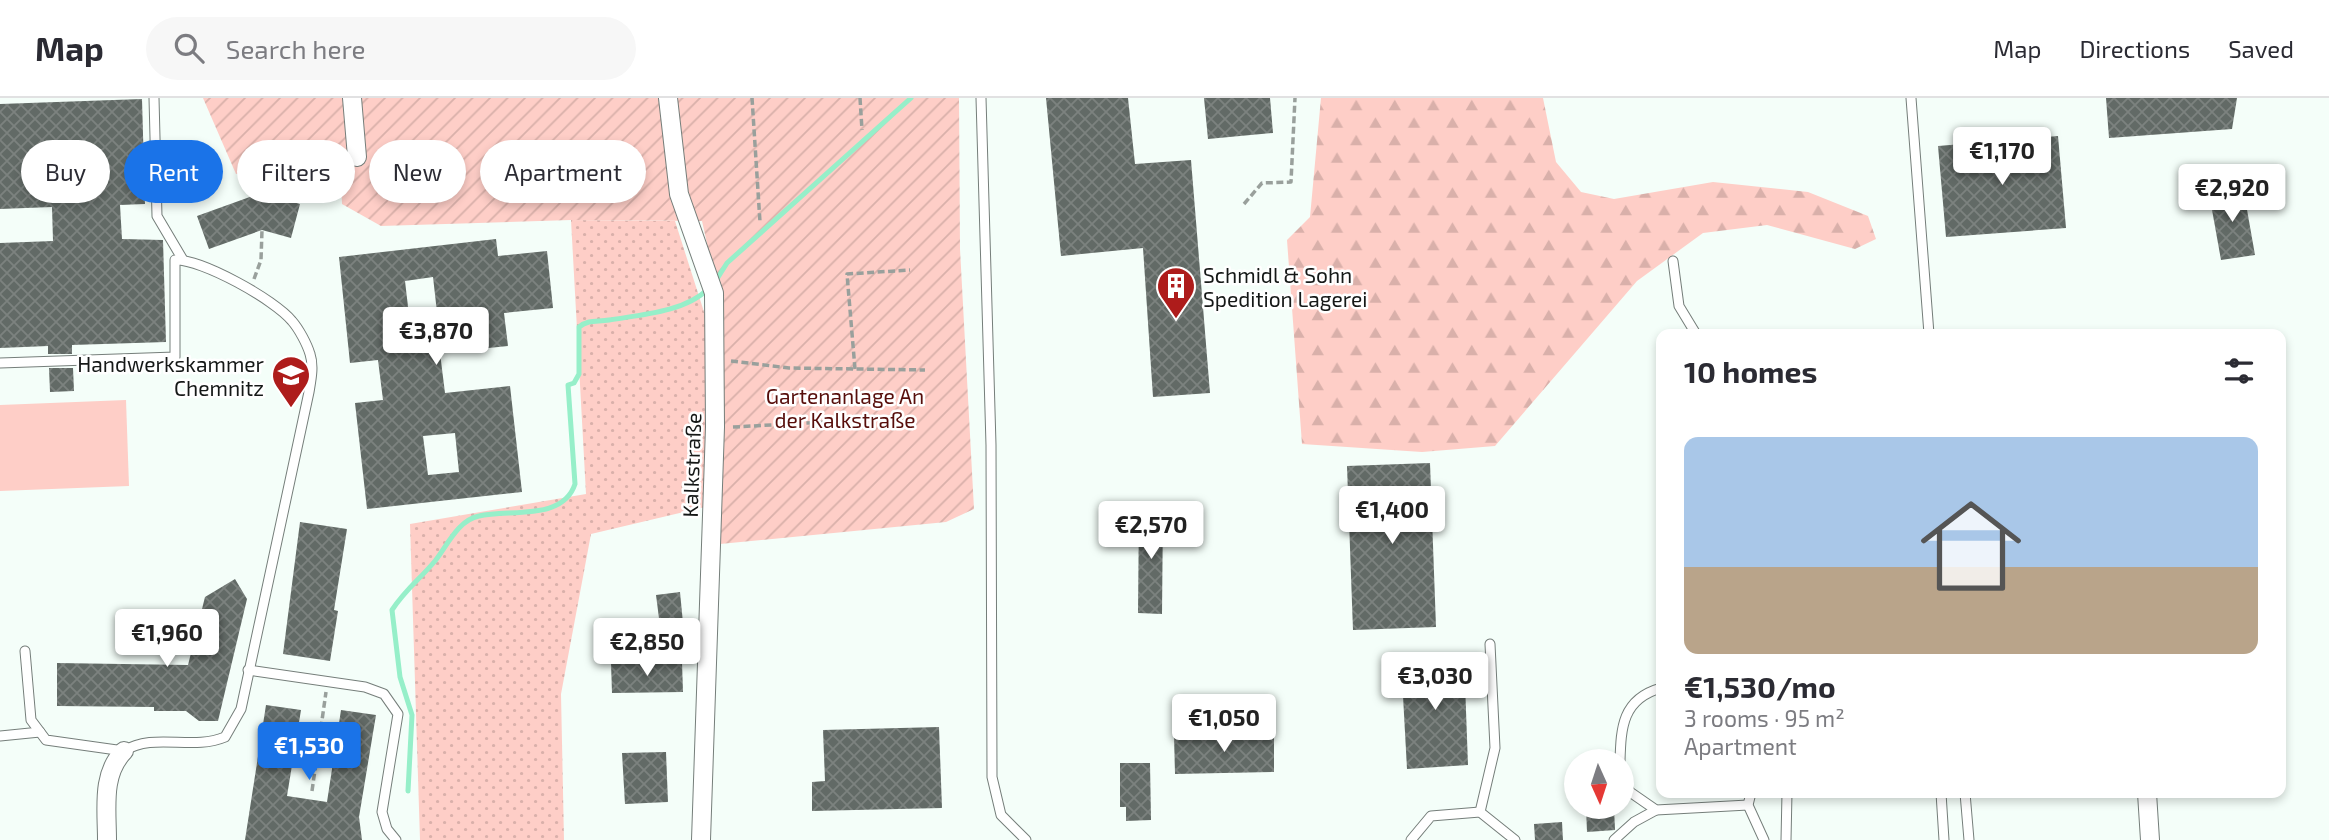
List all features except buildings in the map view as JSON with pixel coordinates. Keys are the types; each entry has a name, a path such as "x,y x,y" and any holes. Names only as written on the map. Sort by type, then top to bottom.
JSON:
{"street":[{"path":"352,98 356,157"},
{"name":"Kalkstraße","path":"667,98 679,194 705,274 714,293 715,428 701,840"},
{"path":"107,840 108,782 112,763 124,751"},
{"path":"2147,798 2150,840"}],"lane":[{"path":"154,98 157,216 183,260"},
{"path":"981,98 979,104 992,446 992,777 1001,815 1026,840"},
{"path":"1911,98 1929,329"},
{"path":"0,363 175,357 174,260 183,260 220,272 292,320 310,355 311,375 241,709 225,737 200,743 134,744 124,751 46,740 31,720 25,650"},
{"path":"1673,261 1679,306 1693,329"},
{"path":"1480,812 1495,748 1490,644"},
{"path":"248,670 365,687 384,694 398,714 382,813 387,829 396,840"},
{"path":"1620,749 1621,723 1636,703 1656,691"},
{"path":"0,736 40,732"},
{"path":"1634,795 1656,810"},
{"path":"1750,798 1748,805 1764,840"},
{"path":"1786,840 1787,798"},
{"path":"1941,798 1944,840"},
{"path":"1965,798 1969,840"},
{"path":"1614,840 1634,822 1656,810 1748,805"},
{"path":"1411,840 1431,816 1480,812 1514,840"}],"path":[{"path":"752,98 761,222"},
{"path":"860,98 862,130"},
{"path":"1244,204 1262,183 1290,182 1295,98"},
{"path":"248,290 261,260 262,230"},
{"path":"855,369 847,274 910,270"},
{"path":"715,359 789,368 925,370"},
{"path":"715,428 902,418"},
{"path":"312,791 328,681"}],"green space":[{"name":"Gartenanlage An der Kalkstraße","path":"203,98 959,98 960,249 974,509 946,522 720,544 719,341 716,300 702,221 571,220 381,226 342,204 355,203 355,140 237,140 236,174"},
{"path":"1321,98 1543,98 1556,162 1581,192 1614,199 1713,182 1808,192 1868,216 1876,239 1855,249 1767,225 1703,233 1637,281 1495,446 1422,452 1302,444 1287,240 1310,217"},
{"path":"571,220 675,221 705,315 705,507 591,534 561,694 564,840 420,840 410,524 586,494"},
{"path":"126,400 129,486 0,491 0,405"}],"waterway":[{"path":"715,282 727,263 911,98"},
{"path":"408,791 412,715 400,677 392,610 435,561 454,534 472,518 548,509 569,496 575,484 568,385 574,383 579,374 579,327 590,322 675,308 708,289"}],"place":[{"name":"Schmidl & Sohn Spedition Lagerei","path":"1176,320"},
{"name":"Handwerkskammer Chemnitz","path":"291,409"}]}
